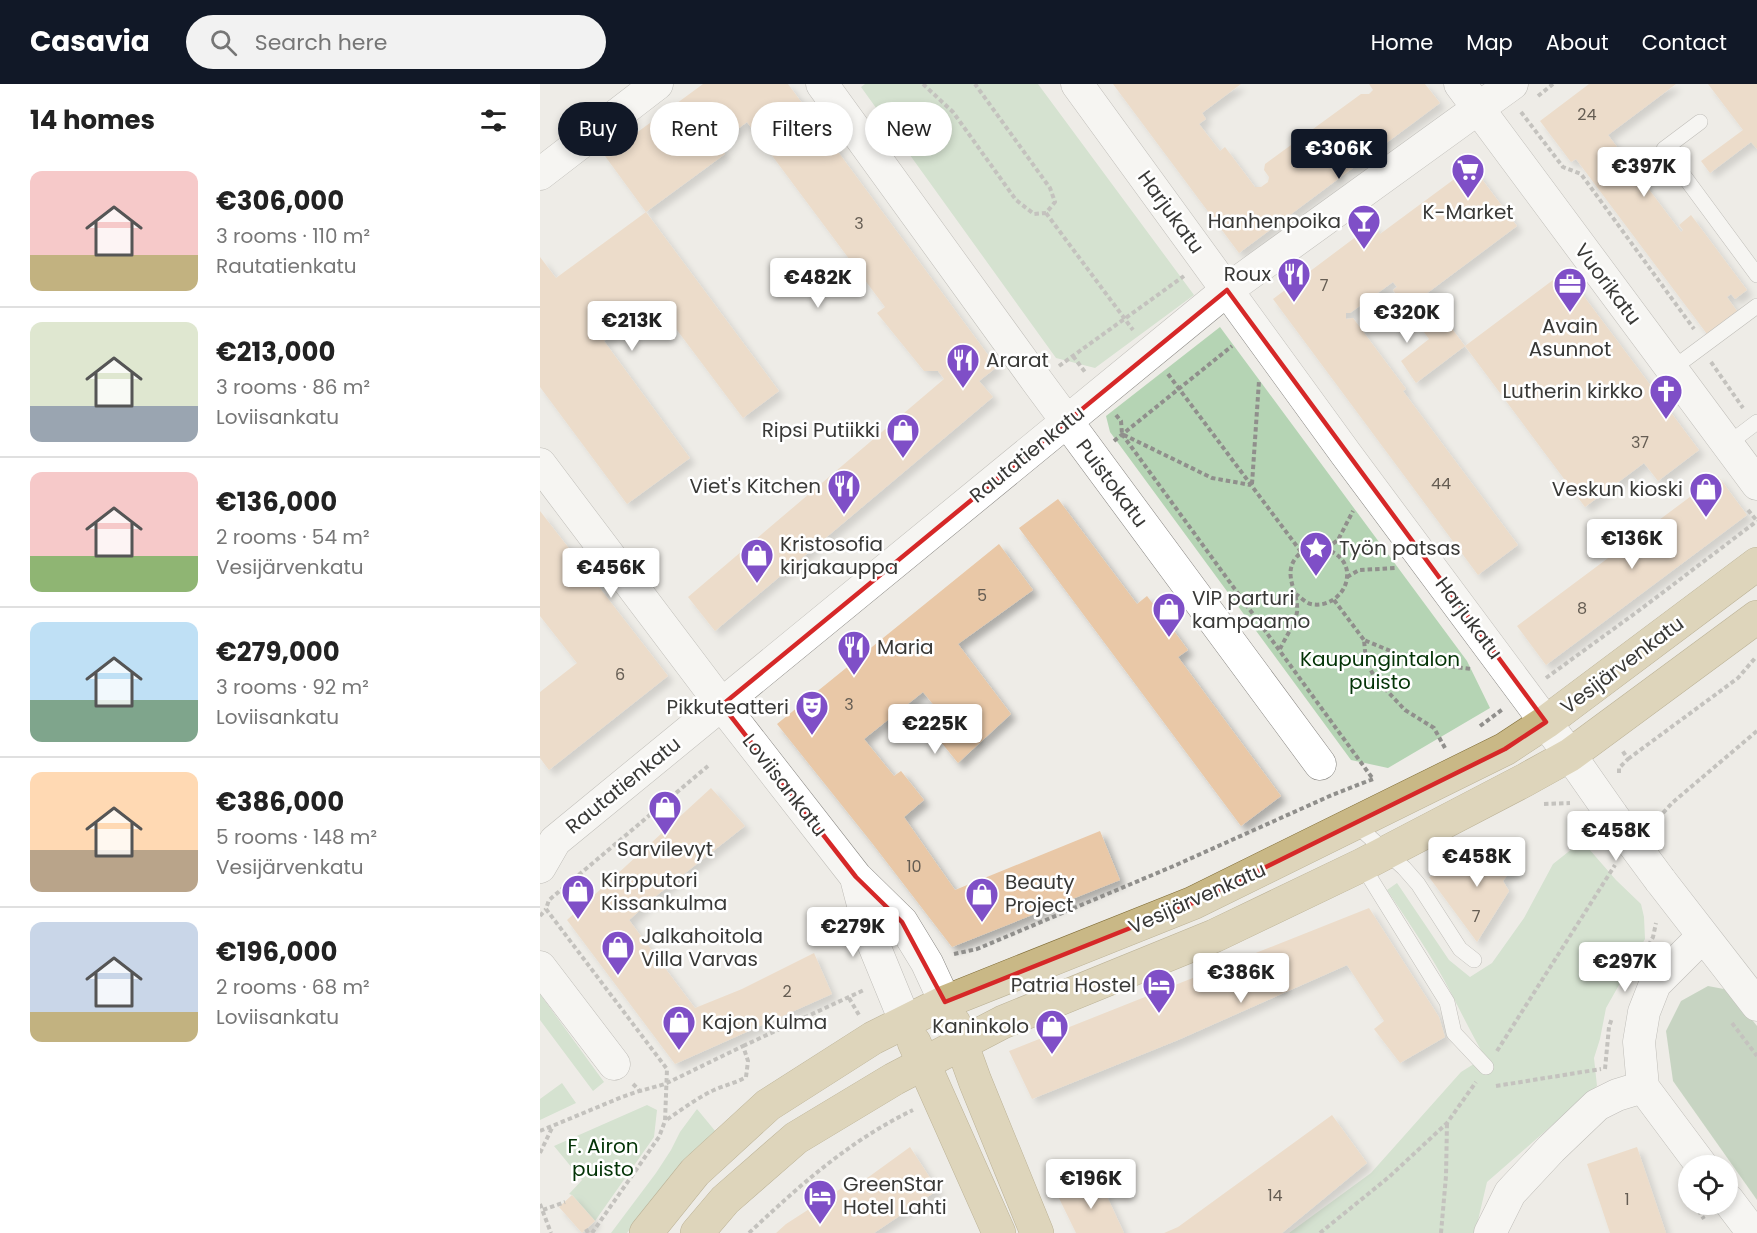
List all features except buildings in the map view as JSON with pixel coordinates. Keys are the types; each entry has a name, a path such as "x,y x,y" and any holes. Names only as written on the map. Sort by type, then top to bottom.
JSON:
{"main road":[{"name":"Vesijärvenkatu","path":"646,1233 694,1172 768,1105 873,1038 945,1002 1193,903 1505,749 1546,722 1757,564"},
{"name":"Vesijärvenkatu","path":"697,1233 725,1200 796,1138 923,1063 1003,1022 1214,936 1375,859 1570,755 1757,617"},
{"name":"Loviisankatu","path":"945,1002 1037,1233"},
{"name":"Loviisankatu","path":"905,1021 999,1233"}],"street":[{"path":"540,174 657,84"},
{"name":"Puistokatu","path":"822,84 1066,422 1320,764"},
{"name":"Harjukatu","path":"1077,84 1612,815 1757,1005"},
{"name":"Vuorikatu","path":"1460,84 1757,484"},
{"name":"Rautatienkatu","path":"545,851 1227,290 1479,109 1516,97"},
{"name":"Loviisankatu","path":"540,464 722,705 856,877 902,922 927,963 945,1002"},
{"name":"Loviisankatu","path":"856,877 873,943 905,1021"},
{"path":"1694,1155 1643,1087 1639,1042 1655,984 1703,936"},
{"path":"540,967 614,1064"},
{"path":"1490,1233 1510,1193 1597,1105 1617,1095 1643,1087"},
{"path":"1738,1213 1753,1233"}],"lane":[{"path":"1700,122 1664,149 1757,275"},
{"path":"1672,369 1757,306"},
{"path":"1728,444 1757,422"},
{"path":"1354,823 1375,859 1447,1002 1454,1033 1486,1067"},
{"path":"1375,859 1418,884 1460,949 1474,960"}],"path":[{"path":"923,84 953,112 1016,200 1034,214 1046,213 1055,202 1050,188 975,84"},
{"path":"1516,97 1563,167 1581,174 1693,326 1701,348 1744,410"},
{"path":"1092,457 1255,328"},
{"path":"1073,356 1121,421 1122,434 1374,779"},
{"path":"1259,380 1252,485 1302,553"},
{"path":"1122,434 1212,478 1252,485"},
{"path":"1279,650 1297,612 1296,594 1289,575 1295,558 1308,548 1328,548 1338,540 1358,502"},
{"path":"1479,727 1757,521"},
{"path":"1296,594 1311,604 1329,603 1341,595 1347,577 1342,560 1328,548"},
{"path":"1347,577 1359,570 1406,568"},
{"path":"1334,600 1364,640 1417,662 1478,670"},
{"path":"1364,640 1366,661 1375,678 1405,710 1434,728 1447,751"},
{"path":"1628,759 1738,678 1757,655"},
{"path":"1650,827 1672,803 1757,731"},
{"path":"1437,755 1455,745"},
{"path":"540,916 546,910 549,900 708,766"},
{"path":"949,956 977,949 1176,865 1332,795 1381,778"},
{"path":"1539,805 1557,802 1574,803 1576,807"},
{"path":"1320,1233 1389,1178 1447,1123 1486,1067 1613,867 1621,859"},
{"path":"546,910 667,1069 665,1121 659,1137 589,1232"},
{"path":"540,1131 640,1091 665,1084 867,988"},
{"path":"665,1121 705,1095 746,1077 748,1061 742,1046"},
{"path":"614,1064 640,1091"},
{"path":"1494,1086 1604,1069"},
{"path":"1471,1088 1483,1087"},
{"path":"749,1233 822,1167 873,1131 910,1111"},
{"path":"1441,1233 1446,1176 1447,1123"},
{"path":"540,1153 552,1126"},
{"path":"543,1210 565,1202"},
{"path":"540,1204 551,1233"}],"highlighted area":[{"path":"1227,290 1546,722 1505,749 1193,903 945,1002 902,922 856,877 722,705"}],"green space":[{"path":"865,84 1038,84 1194,295 1095,368 1056,358 911,156 952,156 952,102 872,102 861,87"},
{"name":"Kaupungintalon puisto","path":"1220,327 1467,661 1490,708 1388,768 1351,760 1110,432 1106,416"},
{"path":"1582,841 1616,880 1641,904 1644,917 1645,939 1606,1008 1594,1058 1597,1086 1487,1182 1475,1233 1289,1233 1371,1173 1461,1072 1485,1057 1436,965 1387,890 1397,883 1449,960 1470,977 1492,963 1524,918 1553,864"},
{"path":"1708,986 1729,990 1757,1026 1757,1200 1738,1173 1738,1155 1725,1155 1673,1081 1666,1031 1681,1001"},
{"path":"540,994 604,1082 593,1091 540,1020"},
{"path":"562,1083 576,1103 540,1120 540,1099"},
{"name":"F. Airon puisto","path":"647,1105 657,1110 654,1137 595,1221 569,1194 582,1180 554,1146"},
{"path":"697,1109 716,1132 661,1190 627,1233 611,1233 656,1173 680,1132"}],"place":[{"name":"K-Market","path":"1468,199"},
{"name":"Hanhenpoika","path":"1364,250"},
{"name":"Roux","path":"1294,303"},
{"name":"Avain Asunnot","path":"1570,313"},
{"name":"Ararat","path":"963,389"},
{"name":"Lutherin kirkko","path":"1666,420"},
{"name":"Ripsi Putiikki","path":"903,459"},
{"name":"Viet's Kitchen","path":"844,515"},
{"name":"Veskun kioski","path":"1706,518"},
{"name":"Työn patsas","path":"1316,577"},
{"name":"Kristosofia kirjakauppa","path":"757,584"},
{"name":"VIP parturi kampaamo","path":"1169,638"},
{"name":"Maria","path":"854,676"},
{"name":"Pikkuteatteri","path":"812,736"},
{"name":"Sarvilevyt","path":"665,836"},
{"name":"Kirpputori Kissankulma","path":"578,920"},
{"name":"Beauty Project","path":"982,923"},
{"name":"Jalkahoitola Villa Varvas","path":"618,976"},
{"name":"Patria Hostel","path":"1159,1014"},
{"name":"Kajon Kulma","path":"679,1051"},
{"name":"Kaninkolo","path":"1052,1055"},
{"name":"GreenStar Hotel Lahti","path":"820,1225"}]}
